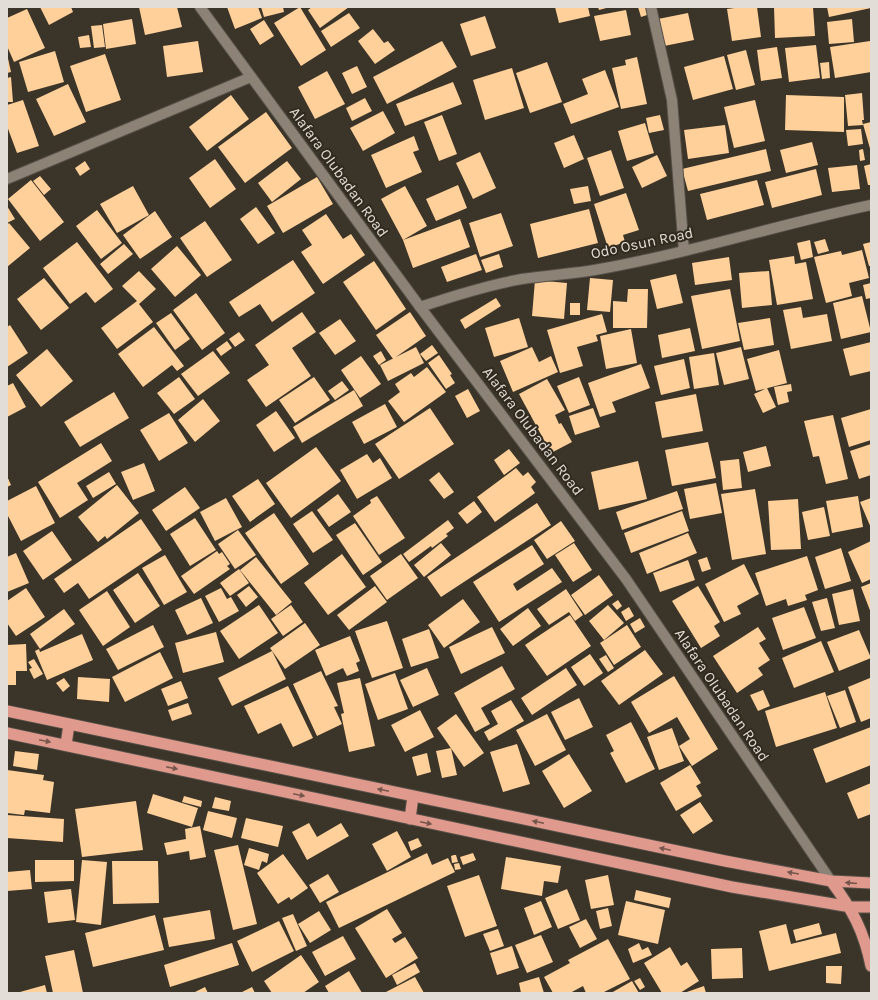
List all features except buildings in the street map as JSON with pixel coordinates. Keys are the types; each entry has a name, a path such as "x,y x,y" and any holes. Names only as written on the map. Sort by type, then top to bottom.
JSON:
{"highway":[{"path":"7,711 725,861 831,881 871,883"},
{"path":"66,745 69,724"},
{"path":"7,733 732,887 851,908 871,907"},
{"path":"410,819 413,796"},
{"path":"831,881 851,908 863,936 871,966"}],"street":[{"name":"Alafara Olubadan Road","path":"200,7 420,307 626,579 831,881"},
{"path":"651,7 672,100 684,251"},
{"path":"7,179 251,77"},
{"name":"Odo Osun Road","path":"420,307 475,289 521,279 599,269 684,251 871,205"}]}
